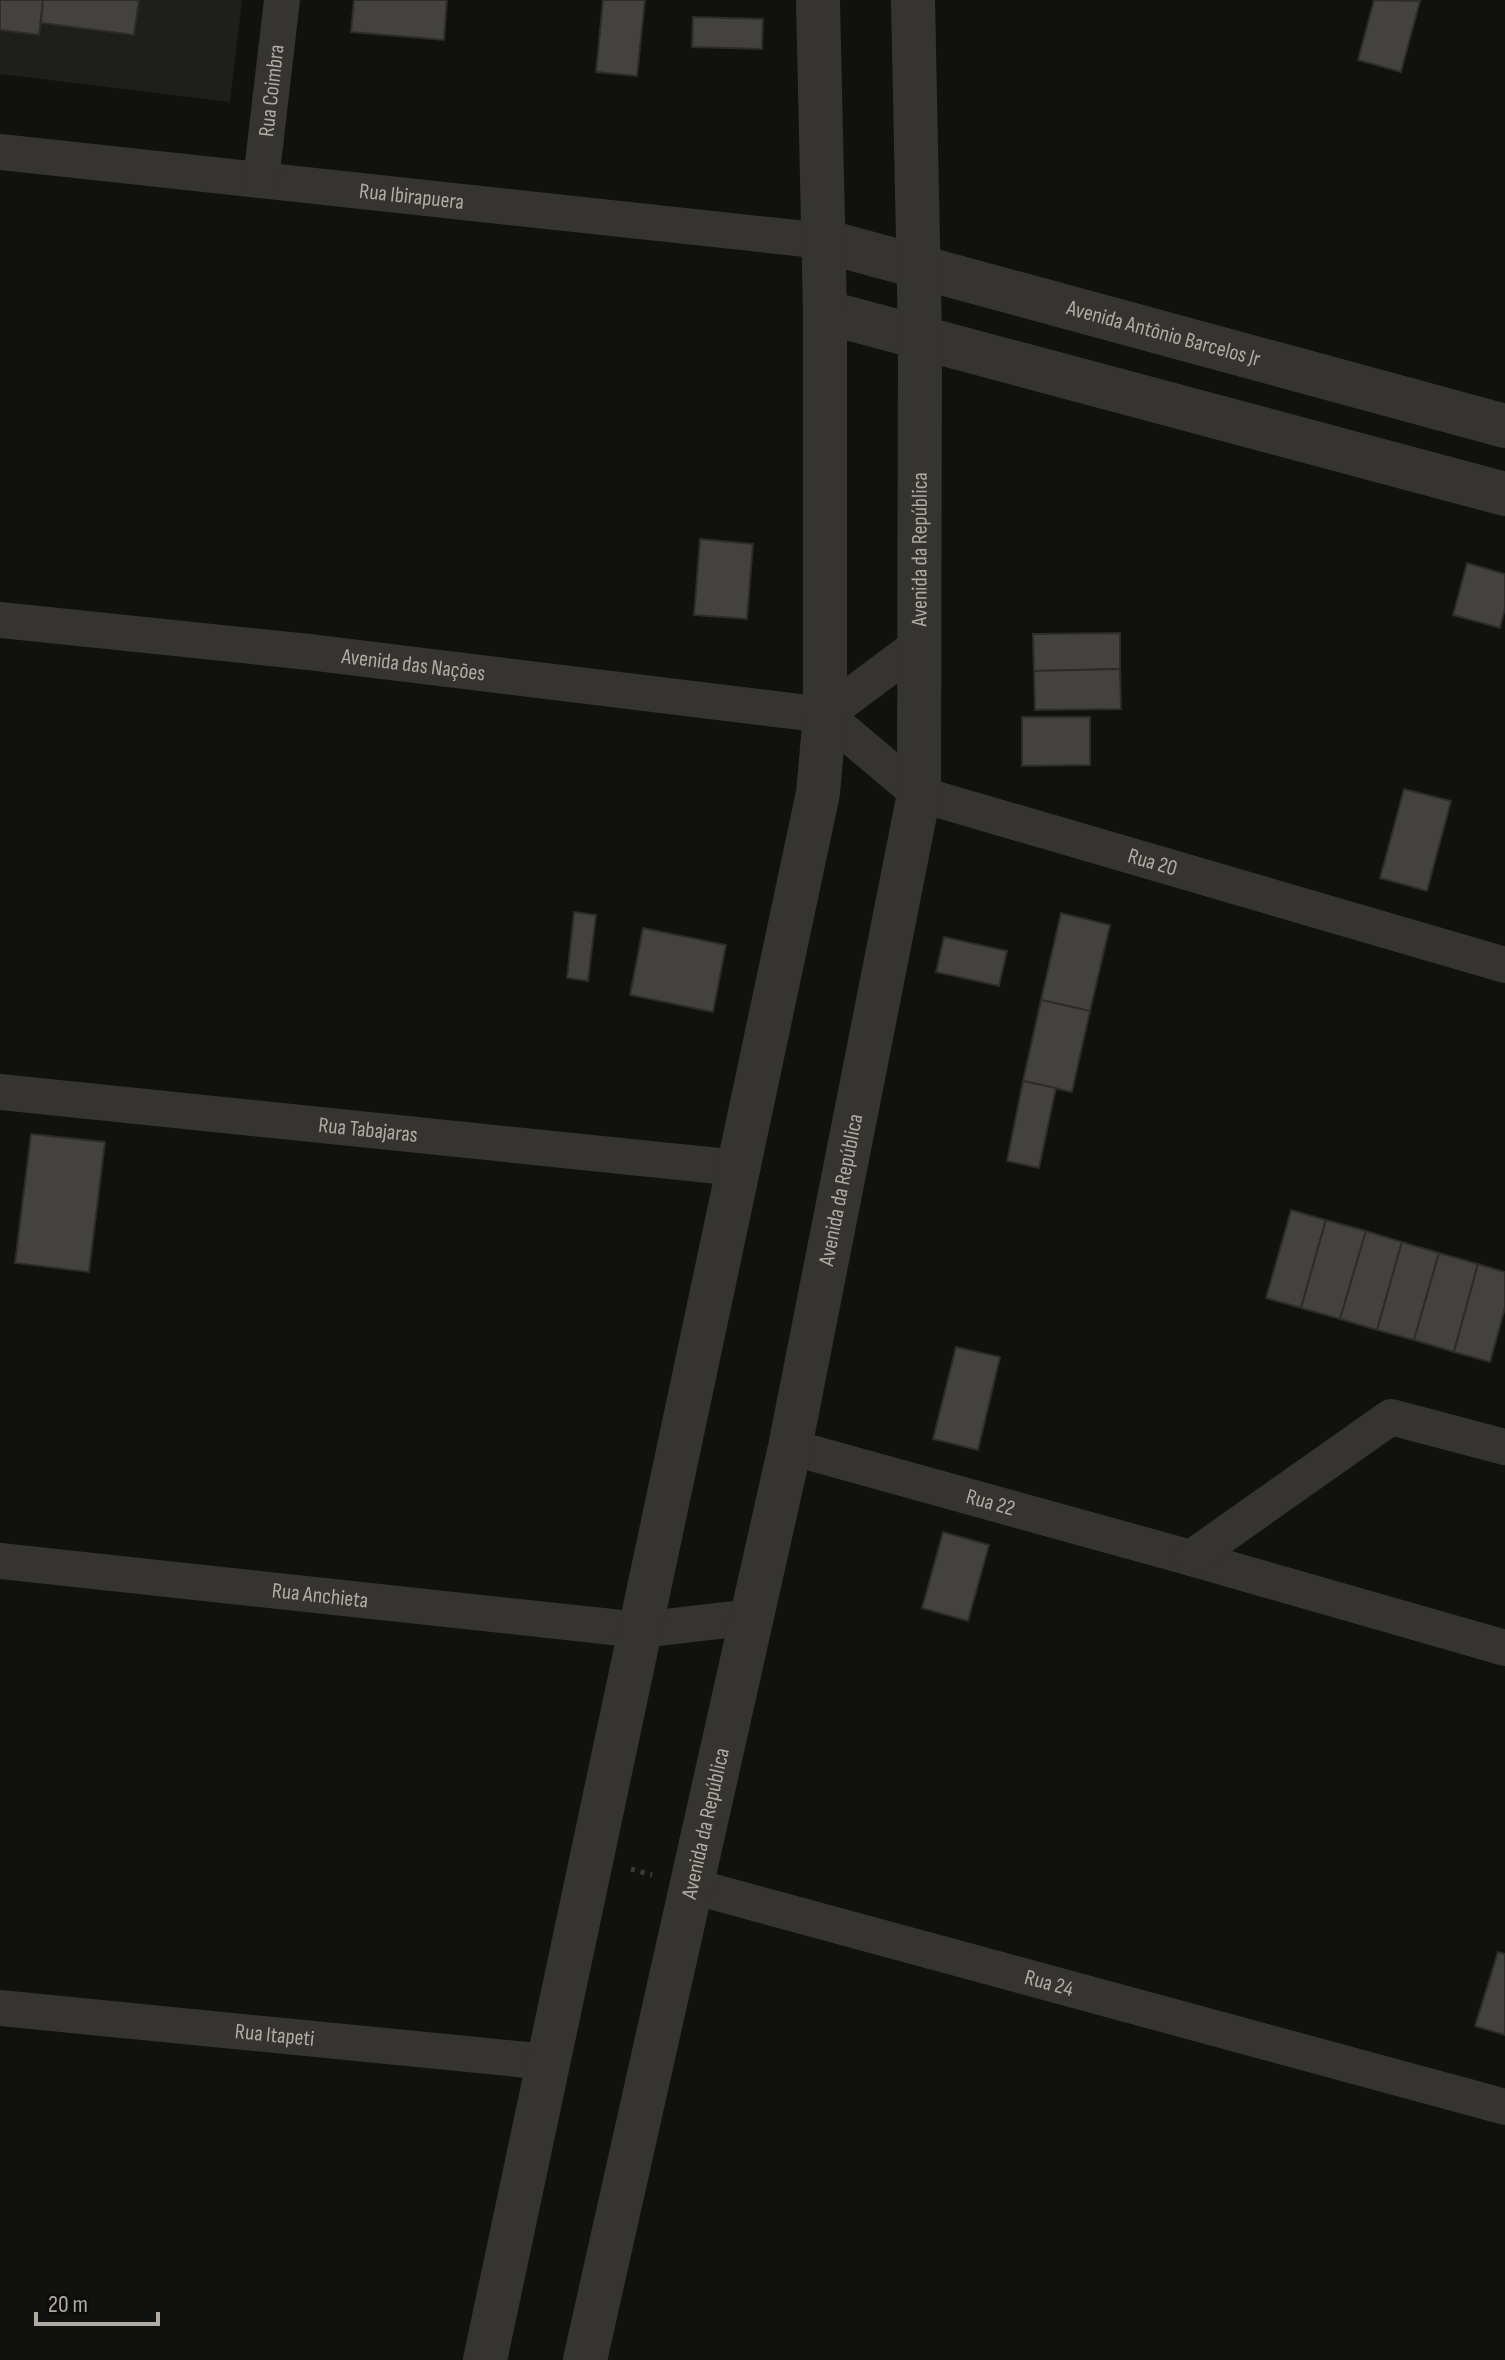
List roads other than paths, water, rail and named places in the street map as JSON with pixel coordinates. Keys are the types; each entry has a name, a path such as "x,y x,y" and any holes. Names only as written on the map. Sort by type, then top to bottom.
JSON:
{"street":[{"name":"Rua Coimbra","path":"261,180 282,0"},
{"path":"485,2360 818,793 825,715 825,312 818,0"},
{"name":"Avenida da República","path":"585,2360 790,1447 919,794 920,338 913,0"},
{"name":"Rua Ibirapuera","path":"0,152 824,241"},
{"name":"Avenida Antônio Barcelos Jr","path":"824,241 1505,426"},
{"path":"825,312 1505,494"},
{"name":"Avenida das Nações","path":"0,620 309,652 825,715"},
{"path":"825,715 920,644"},
{"name":"Rua 20","path":"825,715 919,794 1505,965"},
{"name":"Rua Tabajaras","path":"0,1092 738,1168"},
{"path":"1191,1558 1391,1417 1505,1447"},
{"name":"Rua 22","path":"790,1447 1505,1648"},
{"name":"Rua Anchieta","path":"0,1561 640,1630 752,1617"},
{"name":"Rua 24","path":"692,1886 1505,2107"},
{"name":"Rua Itapeti","path":"0,2008 548,2062"}]}
